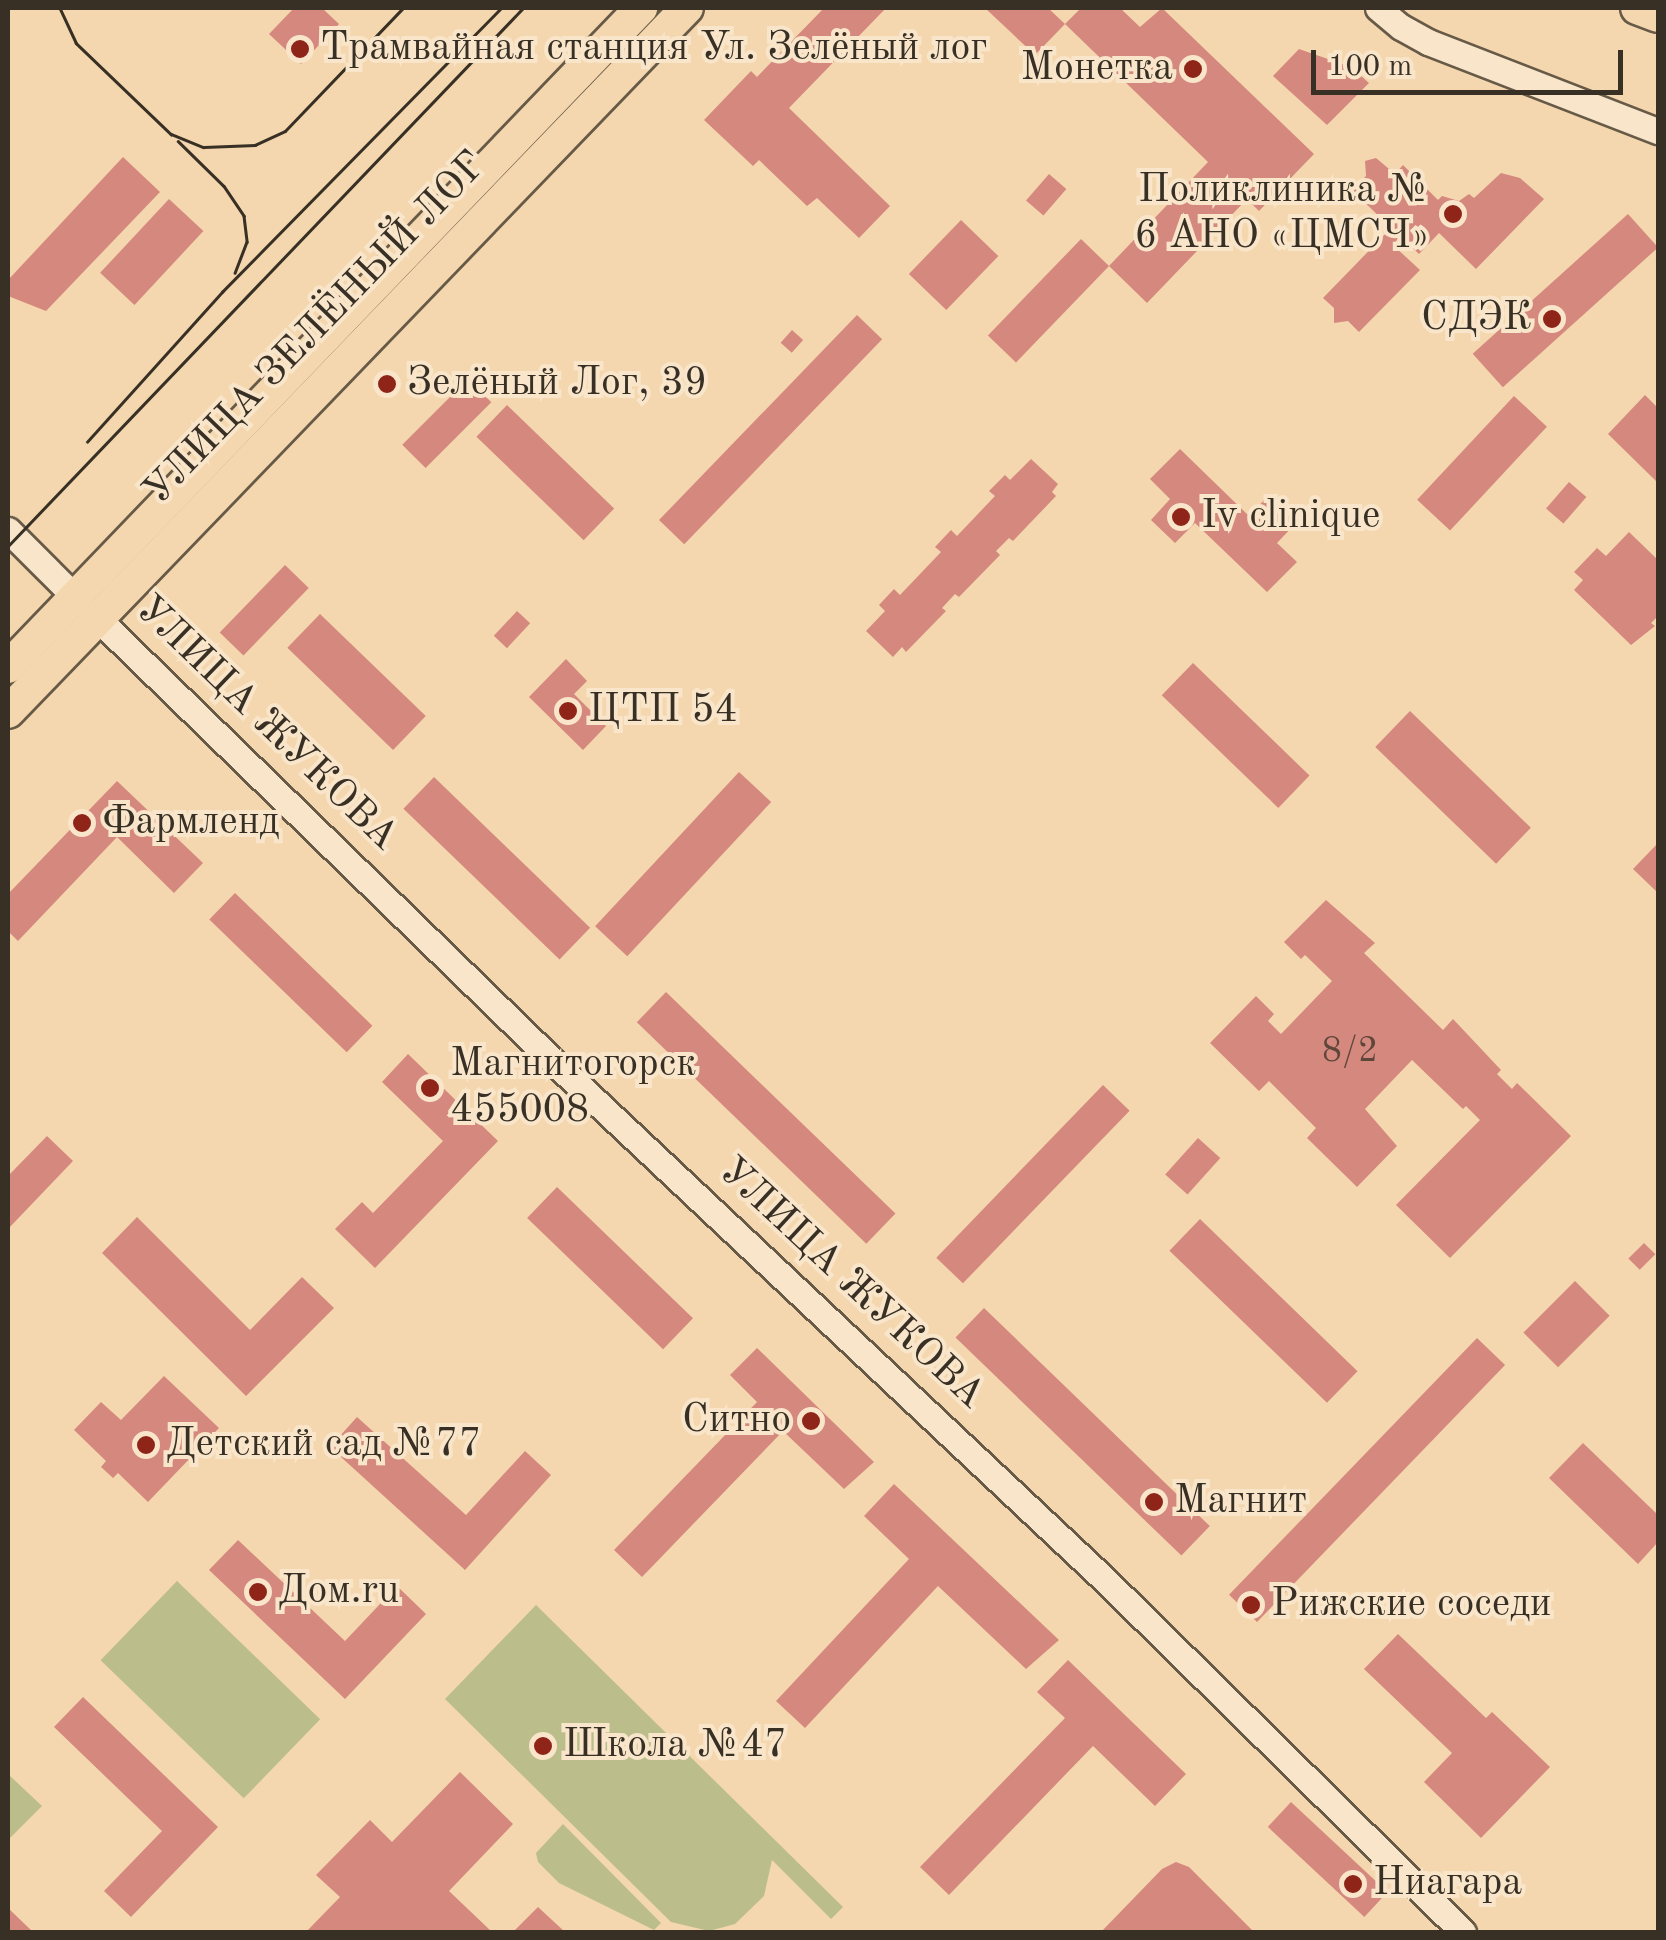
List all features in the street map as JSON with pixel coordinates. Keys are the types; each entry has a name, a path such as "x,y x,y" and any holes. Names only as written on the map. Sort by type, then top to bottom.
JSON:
{"main road":[{"name":"УЛИЦА ЗЕЛЁНЫЙ ЛОГ","path":"8,712 86,607 641,8"},
{"name":"УЛИЦА ЗЕЛЁНЫЙ ЛОГ","path":"8,666 86,607 687,8"},
{"path":"1637,8 1658,16"}],"street":[{"path":"1378,8 1428,42 1658,131"},
{"name":"УЛИЦА ЖУКОВА","path":"8,530 557,1066 1103,1578 1464,1932"}],"green space":[{"path":"177,1581 320,1719 244,1798 101,1660"},
{"path":"536,1605 843,1907 831,1919 772,1860 764,1896 735,1924 709,1931 671,1922 445,1699"},
{"path":"8,1774 42,1806 10,1838 8,1836"},
{"path":"563,1824 661,1923 654,1930 559,1883 538,1862 536,1853"}],"building":[{"name":"Трамвайная станция Ул. Зелёный лог","path":"294,8 322,8 339,24 301,64 269,34"},
{"path":"824,8 886,8 789,108 890,206 859,238 817,198 807,206 759,160 753,166 704,120 751,71 757,77"},
{"path":"985,8 1048,8 1065,24 1035,55"},
{"path":"1081,8 1120,8 1140,27 1162,8 1314,154 1259,211 1247,199 1147,303 1109,266 1208,162 1065,24"},
{"path":"1299,49 1351,67 1369,83 1327,125 1273,76"},
{"path":"123,157 160,192 46,311 8,296 8,280"},
{"name":"Поликлиника № 6 АНО «ЦМСЧ»","path":"1376,158 1395,174 1403,165 1438,200 1442,196 1459,201 1469,194 1474,198 1501,173 1520,178 1544,199 1476,269 1439,233 1419,254 1400,236 1393,245 1420,270 1359,332 1348,321 1334,323 1334,308 1323,298 1391,228 1352,190 1366,176 1365,161"},
{"path":"1049,174 1066,189 1043,216 1026,200"},
{"path":"169,199 203,231 134,305 100,273"},
{"path":"1628,214 1658,248 1503,387 1473,354"},
{"path":"961,220 998,256 946,310 909,274"},
{"path":"1081,239 1109,266 1016,362 988,335"},
{"path":"857,315 882,339 684,544 659,520"},
{"path":"792,330 803,340 792,353 781,343"},
{"path":"468,379 491,402 426,468 402,445"},
{"path":"1645,395 1658,408 1658,483 1608,434"},
{"path":"1514,396 1547,427 1450,531 1417,500"},
{"path":"507,405 614,509 584,540 476,437"},
{"path":"1180,449 1249,516 1268,496 1296,523 1277,543 1297,562 1267,592 1195,523 1175,543 1151,520 1170,499 1150,479"},
{"path":"1031,459 1058,484 1052,492 1056,496 1013,541 1009,538 996,551 1000,555 959,597 955,594 942,608 946,611 906,652 902,647 893,657 866,631 885,611 879,605 894,589 900,595 941,552 935,547 951,530 957,536 995,496 989,491 1005,475 1010,480"},
{"path":"1569,482 1586,497 1563,524 1546,508"},
{"path":"1629,532 1658,560 1658,616 1651,623 1655,626 1631,645 1574,590 1583,580 1574,572 1597,548 1606,556"},
{"path":"285,565 309,588 243,656 220,633"},
{"path":"517,611 530,623 507,648 494,636"},
{"path":"320,614 426,716 393,750 287,648"},
{"name":"ЦТП 54","path":"566,659 587,681 574,694 606,726 583,750 529,697"},
{"path":"1193,663 1310,776 1278,808 1162,695"},
{"path":"1410,711 1531,828 1496,864 1375,747"},
{"path":"739,772 771,802 627,956 595,926"},
{"path":"434,777 590,928 560,959 403,809"},
{"path":"117,781 203,863 174,893 117,837 18,941 8,931 8,894"},
{"path":"1658,843 1658,893 1633,869"},
{"path":"235,893 372,1026 347,1052 209,920"},
{"path":"1326,900 1375,943 1364,953 1443,1030 1453,1019 1501,1070 1497,1074 1512,1089 1517,1083 1571,1136 1450,1258 1396,1205 1480,1120 1466,1106 1463,1109 1412,1060 1365,1109 1397,1146 1357,1187 1307,1138 1316,1128 1269,1081 1259,1091 1210,1043 1256,996 1274,1014 1268,1021 1281,1034 1332,981 1305,955 1301,959 1284,942"},
{"path":"666,992 895,1214 866,1244 637,1022"},
{"path":"408,1054 498,1141 375,1268 335,1229 362,1202 373,1213 443,1141 382,1082"},
{"path":"1103,1085 1130,1111 963,1283 936,1258"},
{"path":"47,1136 73,1161 8,1229 8,1176"},
{"path":"1198,1138 1220,1158 1188,1194 1165,1174"},
{"path":"557,1187 693,1318 663,1349 527,1218"},
{"path":"137,1217 250,1330 302,1277 334,1308 246,1396 102,1253"},
{"path":"1200,1219 1358,1371 1327,1403 1169,1251"},
{"path":"1644,1243 1655,1254 1640,1270 1628,1259"},
{"path":"1575,1281 1610,1316 1558,1367 1523,1333"},
{"path":"984,1308 1210,1526 1181,1556 956,1337"},
{"path":"1477,1338 1505,1365 1257,1622 1229,1595"},
{"path":"757,1348 874,1462 844,1489 783,1431 642,1577 614,1550 757,1402 730,1375"},
{"name":"Детский сад №77","path":"164,1376 219,1428 148,1502 118,1473 113,1478 101,1467 106,1461 74,1430 101,1402 121,1420"},
{"path":"357,1417 466,1515 525,1451 551,1475 465,1570 330,1447"},
{"path":"1583,1443 1658,1515 1658,1542 1638,1564 1549,1478"},
{"path":"894,1484 1059,1640 1026,1669 938,1586 805,1728 776,1701 909,1559 864,1516"},
{"path":"238,1540 345,1641 397,1586 426,1614 345,1699 209,1570"},
{"path":"1398,1634 1486,1718 1492,1712 1550,1767 1481,1838 1424,1782 1452,1753 1364,1669"},
{"path":"1068,1660 1186,1774 1155,1806 1093,1746 949,1895 920,1867 1065,1718 1037,1692"},
{"path":"83,1697 218,1827 131,1917 104,1891 162,1831 54,1727"},
{"path":"460,1772 513,1824 449,1891 492,1932 306,1932 340,1897 316,1875 370,1820 392,1842"},
{"path":"1291,1802 1388,1892 1364,1917 1268,1827"},
{"path":"1176,1862 1189,1867 1254,1932 1101,1932 1162,1869"},
{"path":"538,1907 565,1932 513,1932"},
{"path":"8,1908 33,1932 8,1932"}],"tram line":[{"path":"60,8 76,43 171,134 204,147 255,145 285,131 403,8"},
{"path":"87,442 222,292 501,8"},
{"path":"8,546 523,8"},
{"path":"178,141 224,186 244,216 247,242 235,273"}],"place":[{"name":"Трамвайная станция Ул. Зелёный лог","path":"300,49"},
{"name":"Монетка","path":"1193,69"},
{"name":"Поликлиника № 6 АНО «ЦМСЧ»","path":"1453,214"},
{"name":"СДЭК","path":"1552,319"},
{"name":"Зелёный Лог, 39","path":"387,384"},
{"name":"Iv clinique","path":"1181,517"},
{"name":"ЦТП 54","path":"568,711"},
{"name":"Фармленд","path":"82,823"},
{"name":"Магнитогорск 455008","path":"430,1088"},
{"name":"Ситно","path":"811,1421"},
{"name":"Детский сад №77","path":"146,1445"},
{"name":"Магнит","path":"1154,1502"},
{"name":"Дом.ru","path":"258,1592"},
{"name":"Рижские соседи","path":"1251,1605"},
{"name":"Школа №47","path":"543,1746"},
{"name":"Ниагара","path":"1353,1884"}]}
